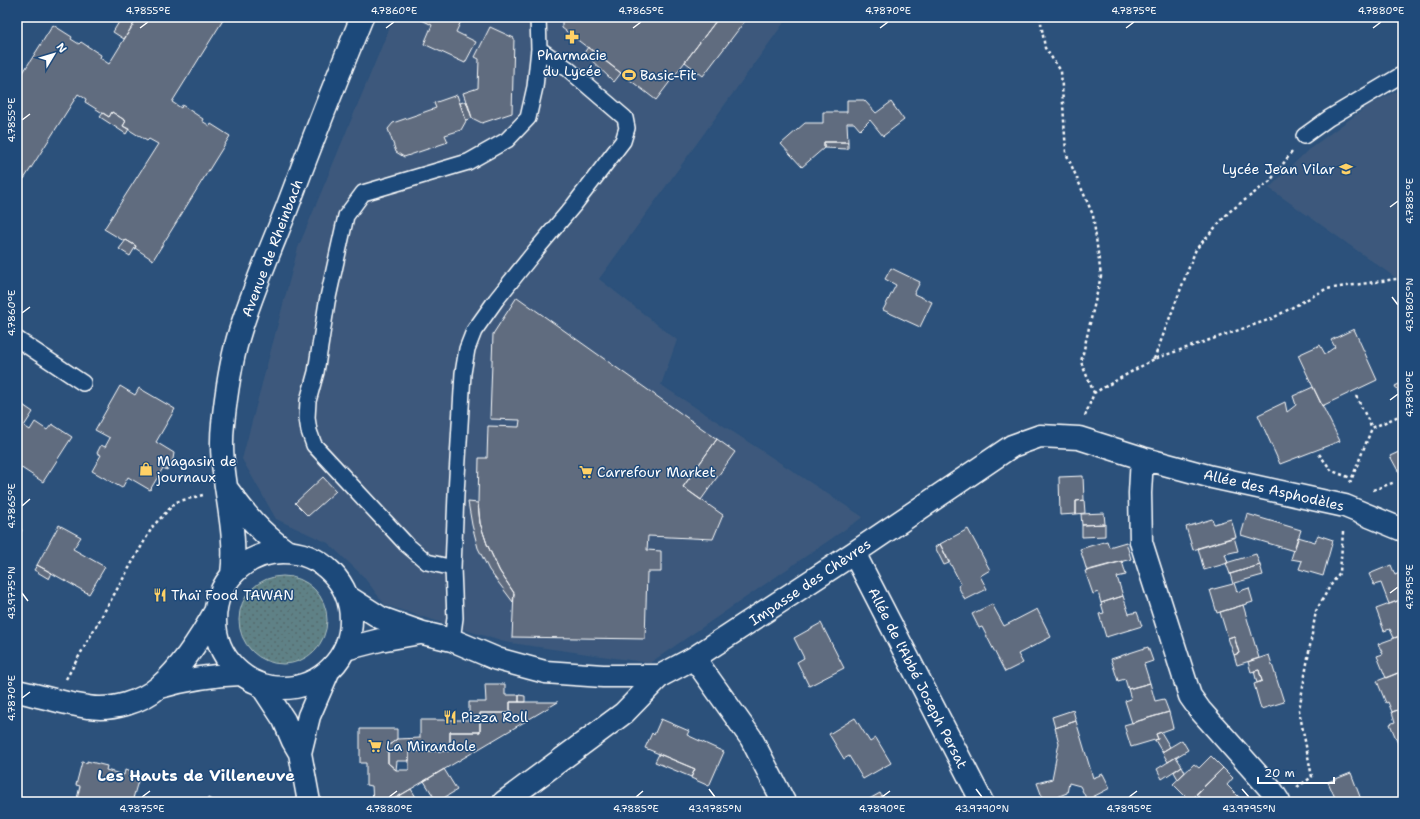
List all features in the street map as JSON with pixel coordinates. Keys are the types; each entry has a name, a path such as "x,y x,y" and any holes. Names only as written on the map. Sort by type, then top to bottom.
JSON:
{"street":[{"name":"Avenue de Rheinbach","path":"232,574 234,550 222,457 222,426 229,378 238,338 256,287 362,17"},
{"name":"Impasse des Chèvres","path":"504,802 624,713 660,676 694,658 854,553 1012,446 1040,436 1080,438 1142,458"},
{"name":"Allée des Asphodèles","path":"1142,458 1212,477 1344,506 1403,530"},
{"path":"1142,458 1140,493 1141,542 1190,696 1200,710 1272,791 1278,801"},
{"name":"Avenue de Rheinbach","path":"227,489 250,520 267,537 286,551"},
{"path":"286,551 306,555 324,565 338,579 348,597 352,623 350,637 345,649 338,662 328,672 313,682 296,687 279,688 261,685 250,680 241,674 228,661 220,645 216,628 216,610 219,597 232,574 244,564 257,557 286,551"},
{"name":"Allée de l'Abbé Joseph Persat","path":"854,553 982,802"},
{"path":"348,597 381,618 423,633 452,640 497,659 545,672 603,676 660,676"},
{"path":"160,687 195,646 216,610"},
{"path":"345,649 380,640 423,633"},
{"path":"694,658 751,738 784,802"},
{"path":"300,753 309,716 328,672"},
{"path":"17,691 89,708 112,708 143,697 160,687 186,680 220,674 241,674"},
{"path":"261,685 284,720 300,753 309,802"}],"lane":[{"path":"453,568 427,562 407,545 314,445 308,430 308,401 316,372 327,302 346,216 362,193 468,162 507,140 528,118 535,87 539,49 538,17"},
{"path":"452,640 455,618 453,568 456,494 463,373 469,343 474,331 496,300 574,205 623,142 627,128 625,118 568,69 539,49"},
{"path":"1304,136 1329,118 1403,74"},
{"path":"17,339 83,383"}],"path":[{"path":"1040,17 1045,48 1062,71 1066,152 1093,215 1101,276 1081,362 1094,393"},
{"path":"1154,359 1196,249 1229,212 1270,181 1304,136"},
{"path":"1080,438 1082,423 1094,393 1154,359 1271,319 1326,289 1403,278"},
{"path":"1356,396 1372,428"},
{"path":"1278,801 1312,777 1299,710 1316,611 1340,572 1344,506 1351,478 1372,428 1401,415"},
{"path":"1319,454 1332,471 1351,478"},
{"path":"1368,490 1375,490 1395,482"},
{"path":"72,680 66,679 153,526 176,502 227,489"}],"shaded area":[{"path":"394,17 788,17 599,279 677,340 661,385 863,517 650,663 504,642 385,605 363,576 328,543 276,519 242,459 298,248"},
{"name":"Lycée Jean Vilar","path":"1403,88 1403,283 1269,188 1308,150 1369,105"}],"green space":[{"path":"274,576 292,576 308,583 320,595 327,611 327,629 320,645 308,657 292,664 274,664 258,657 246,645 239,629 239,611 246,595 258,583"}],"building":[{"path":"122,17 138,17 124,39 113,32"},
{"path":"138,17 225,17 172,102 181,108 182,105 203,119 202,121 210,126 211,124 230,136 153,260 135,248 136,246 126,240 124,241 104,229 158,144 149,139 147,141 123,126 126,121 112,112 109,117 85,102 86,99 78,94 24,179 17,174 17,82 53,25 72,37 71,39 79,44 81,42 101,55 100,58 109,64"},
{"path":"424,17 463,17 456,32 476,42 465,63 424,44 432,25 422,20"},
{"path":"562,17 719,17 656,100 562,28"},
{"path":"719,17 748,17 703,76 685,62"},
{"path":"490,27 514,38 512,113 482,123 472,118 463,93 478,88 479,59 475,57"},
{"path":"588,47 621,73 614,82 584,53"},
{"path":"457,95 466,121 461,130 445,135 448,142 404,157 396,152 388,129 393,123 436,108 434,103"},
{"path":"847,100 864,100 876,113 891,102 904,120 883,136 870,120 860,130 854,123 847,123 848,142 824,142 824,148 802,167 781,144 805,123 823,123 823,112 847,112"},
{"path":"467,101 472,118 466,120 460,103"},
{"path":"112,112 126,121 123,126 129,129 126,134 100,117 103,113 109,117"},
{"path":"824,142 848,142 848,149 824,148"},
{"path":"126,240 136,246 130,256 119,249"},
{"path":"891,268 920,282 914,294 932,302 920,327 883,310 896,285 885,279"},
{"name":"Carrefour Market","path":"517,297 717,439 683,487 723,515 713,539 648,536 647,550 661,551 661,572 647,572 645,639 512,637 514,593 500,572 487,544 480,523 478,503 479,458 487,458 488,426 519,427 520,420 490,419 493,334"},
{"path":"1354,329 1377,380 1322,406 1298,355 1320,345 1325,354 1335,347 1331,340"},
{"path":"1403,382 1403,400 1395,386"},
{"path":"120,386 135,395 139,388 175,409 156,442 174,453 173,459 167,470 163,468 150,490 128,477 122,488 92,471 101,455 97,453 101,445 105,447 110,438 95,430"},
{"path":"1313,387 1340,441 1280,464 1258,415 1285,402 1287,412 1296,405 1293,396"},
{"path":"17,401 33,412 24,426 30,430 35,422 47,430 52,424 72,437 43,482 17,465"},
{"path":"717,439 735,452 701,500 683,487"},
{"path":"1403,450 1403,480 1390,456"},
{"path":"1083,476 1084,500 1076,501 1076,514 1060,515 1059,477"},
{"path":"323,477 336,491 308,516 295,503"},
{"path":"1084,500 1085,513 1076,514 1076,501"},
{"path":"468,502 478,503 480,523 487,544 499,570 514,593 513,602 489,570 478,548"},
{"path":"1104,513 1105,524 1082,525 1081,514"},
{"path":"1247,514 1301,530 1294,551 1241,535"},
{"path":"1212,519 1214,524 1231,519 1236,537 1193,550 1186,527"},
{"path":"1105,524 1105,536 1082,537 1082,525"},
{"path":"59,525 81,537 73,549 105,567 89,594 37,565"},
{"path":"17,527 22,530 17,539"},
{"path":"968,529 990,570 980,576 987,589 965,600 958,586 961,584 940,544"},
{"path":"1318,535 1333,540 1323,576 1299,569 1302,561 1291,559 1298,537 1315,542"},
{"path":"1234,537 1238,551 1225,554 1228,563 1204,570 1198,548"},
{"path":"1107,541 1109,547 1126,542 1131,559 1087,571 1080,549"},
{"path":"940,544 949,563 944,565 935,547"},
{"path":"1256,554 1260,565 1230,574 1226,563"},
{"path":"1122,561 1126,575 1117,577 1123,596 1101,603 1098,592 1093,594 1085,571"},
{"path":"37,565 52,573 49,579 34,570"},
{"path":"1260,565 1263,575 1234,583 1237,592 1249,588 1253,602 1217,613 1210,590 1233,584 1230,574"},
{"path":"1391,565 1395,575 1402,572 1403,574 1403,599 1389,604 1381,583 1374,585 1369,574"},
{"path":"1123,596 1129,614 1137,612 1142,626 1106,637 1099,614 1104,613 1101,603"},
{"path":"1403,599 1403,635 1394,638 1390,629 1384,631 1376,609"},
{"path":"992,604 1004,626 1037,609 1051,637 1018,654 1023,663 1005,672 982,627 979,628 972,614"},
{"path":"1243,605 1259,658 1237,665 1234,655 1239,653 1234,636 1228,638 1220,612"},
{"path":"821,623 844,668 809,686 797,662 804,658 794,638"},
{"path":"1234,636 1239,653 1234,655 1228,638"},
{"path":"1400,636 1403,644 1403,671 1386,678 1377,656 1383,654 1378,644"},
{"path":"1148,647 1153,661 1144,664 1150,683 1128,689 1125,679 1118,681 1111,659"},
{"path":"1269,655 1284,702 1261,709 1254,684 1262,681 1259,670 1251,672 1248,662"},
{"path":"1259,670 1262,681 1257,683 1254,671"},
{"path":"1403,671 1403,708 1392,712 1388,702 1386,703 1377,681"},
{"path":"1150,683 1155,701 1164,699 1169,712 1132,723 1125,701 1131,699 1128,689"},
{"path":"485,684 505,684 505,695 519,695 519,702 510,702 510,713 480,713 480,732 450,732 450,751 409,751 409,761 397,761 396,770 388,763 388,746 397,739 420,738 420,720 469,720 469,702 486,702"},
{"path":"519,695 525,696 525,702 519,702"},
{"path":"510,702 558,702 389,802 373,802 372,786 366,785 366,763 360,763 360,729 397,729 397,739 388,746 388,763 396,770 409,770 409,751 450,751 450,732 480,732 480,713 510,713"},
{"path":"1403,708 1403,744 1399,746 1390,724 1395,722 1392,712"},
{"path":"1073,710 1076,721 1055,728 1052,717"},
{"path":"1169,712 1173,728 1156,734 1158,739 1131,747 1124,725"},
{"path":"855,718 870,742 876,738 891,763 863,779 849,756 844,759 829,734"},
{"path":"661,719 689,731 687,735 724,752 709,786 691,778 695,769 645,748 652,733 654,735"},
{"path":"1076,721 1093,778 1103,774 1110,788 1087,800 1080,786 1069,783 1067,793 1044,802 1037,783 1052,779 1059,743 1055,728"},
{"path":"1161,732 1170,747 1162,752 1155,740 1158,739 1156,734"},
{"path":"1182,740 1188,750 1168,762 1162,752"},
{"path":"659,754 695,769 691,777 655,762"},
{"path":"1211,756 1223,768 1190,801 1173,784 1194,764 1199,768"},
{"path":"1176,757 1182,766 1162,779 1157,769"},
{"path":"87,761 107,766 106,770 124,775 125,770 140,774 132,802 87,802 77,799 80,786 76,785 82,762 87,763"},
{"path":"1182,766 1185,772 1178,779 1174,772"},
{"path":"1223,768 1233,778 1227,785 1240,798 1236,802 1204,802 1196,794"},
{"path":"444,769 457,790 437,802 424,781"},
{"path":"1351,773 1362,802 1337,802 1328,782"},
{"path":"411,789 419,802 389,802"},
{"path":"880,793 885,802 864,802"},
{"path":"208,798 216,802 206,802"}],"place":[{"name":"Pharmacie du Lycée","path":"572,37"},
{"name":"Basic-Fit","path":"629,75"},
{"name":"Lycée Jean Vilar","path":"1346,169"},
{"name":"Magasin de journaux","path":"146,469"},
{"name":"Carrefour Market","path":"586,472"},
{"name":"Thaï Food TAWAN","path":"160,595"},
{"name":"Pizza Roll","path":"450,717"},
{"name":"La Mirandole","path":"375,746"}],"district":[{"name":"Les Hauts de Villeneuve","path":"196,775"}]}
